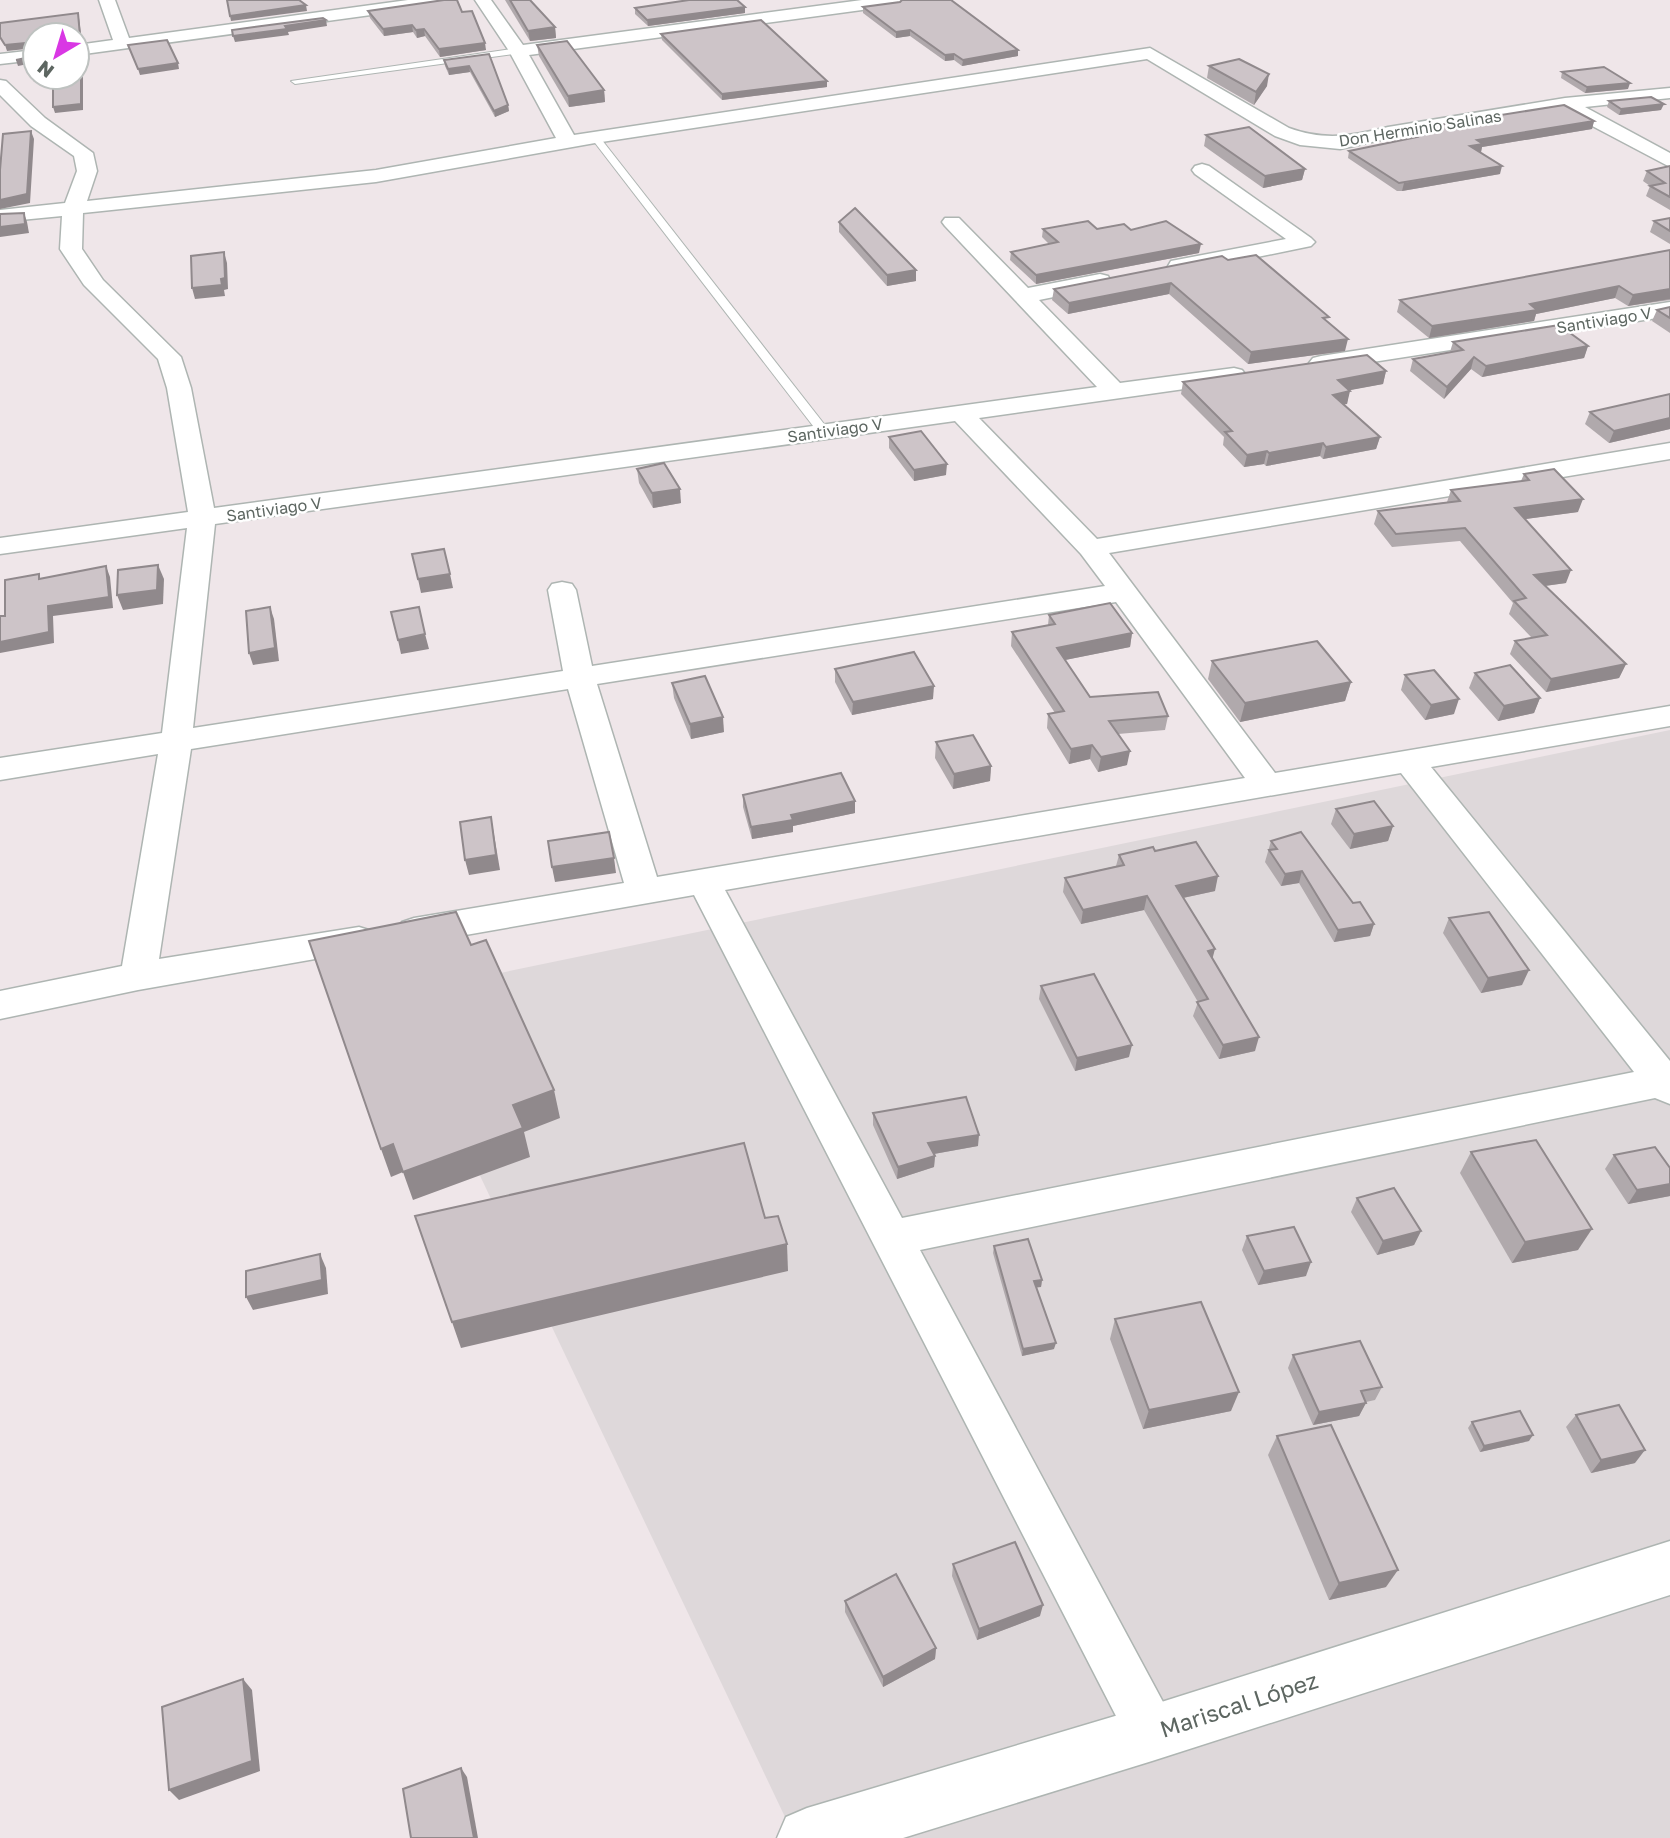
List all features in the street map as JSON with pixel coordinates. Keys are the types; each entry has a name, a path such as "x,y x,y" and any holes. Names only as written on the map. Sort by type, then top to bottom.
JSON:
{"street":[{"path":"107,0 123,45"},
{"path":"91,48 444,0"},
{"path":"483,0 518,51 568,142"},
{"path":"518,51 825,5 899,0"},
{"name":"Don Herminio Salinas","path":"595,137 1150,53 1282,132 1307,141 1364,140 1388,133 1565,104 1670,93"},
{"path":"0,59 21,57"},
{"path":"0,85 25,123 83,153 87,172 73,210 71,249 95,285 169,357 179,388 202,519 176,743 138,976"},
{"path":"1565,104 1670,161"},
{"path":"0,216 376,176 595,137"},
{"path":"1157,270 1304,242 1202,170"},
{"path":"952,222 1114,391"},
{"path":"1023,296 1117,278"},
{"name":"Santiviago V","path":"1293,367 1670,309"},
{"name":"Santiviago V","path":"0,546 1251,373"},
{"path":"960,412 1091,548 1267,785"},
{"path":"1091,548 1670,451"},
{"path":"562,590 579,676 644,892"},
{"path":"0,769 1123,592"},
{"path":"0,1004 138,976 1670,716"},
{"path":"891,1238 1667,1085 1409,761"},
{"path":"704,882 1152,1733"},
{"name":"Mariscal López","path":"807,1838 1152,1733 1670,1568"}],"lane":[{"path":"295,81 518,51"},
{"path":"595,137 824,432"}],"shaded area":[{"path":"1670,730 1670,1838 795,1838 394,995"}],"building":[{"path":"227,0 299,0 306,5 230,16"},
{"path":"457,0 462,12 472,11 485,43 439,49 424,29 416,30 412,25 383,29 368,11"},
{"path":"510,0 530,0 555,27 528,31"},
{"path":"689,0 737,0 745,7 647,20 635,8"},
{"path":"902,0 951,0 1018,50 963,60 954,54 945,55 910,30 896,32 863,7"},
{"path":"78,13 79,21 21,21 21,43 5,45 0,37 0,23"},
{"path":"323,18 326,20 285,26 287,29 233,36 232,30"},
{"path":"761,20 827,81 722,94 661,34"},
{"path":"167,40 178,63 138,69 128,45"},
{"path":"567,41 604,90 568,96 537,45"},
{"path":"489,54 508,105 494,111 469,66 448,69 444,60"},
{"path":"1239,59 1269,74 1256,92 1209,66"},
{"path":"1604,67 1630,83 1587,87 1562,72"},
{"path":"53,91 81,91 81,104 53,107"},
{"path":"1651,97 1664,104 1621,109 1609,101"},
{"path":"1564,105 1594,121 1477,140 1483,144 1470,146 1502,166 1399,183 1349,151 1417,137 1407,130"},
{"path":"1249,127 1305,169 1265,176 1206,135"},
{"path":"31,131 27,194 0,200 3,134"},
{"path":"1670,166 1670,197 1650,186 1665,183 1647,171"},
{"path":"855,208 916,270 887,275 839,222"},
{"path":"24,213 25,224 0,227 0,214"},
{"path":"1670,218 1670,231 1654,221"},
{"path":"1088,221 1097,229 1124,224 1131,230 1166,221 1201,244 1036,275 1011,252 1058,242 1043,229"},
{"path":"1670,250 1670,289 1633,295 1619,286 1530,304 1537,310 1432,326 1400,300"},
{"path":"224,252 225,278 221,279 222,285 192,288 191,256"},
{"path":"1256,255 1329,317 1323,318 1348,339 1251,352 1171,283 1069,303 1054,289 1222,256 1228,260"},
{"path":"1670,307 1670,318 1657,310"},
{"path":"1559,325 1588,346 1486,366 1474,357 1447,387 1413,359 1463,350 1453,342"},
{"path":"1367,355 1386,371 1338,380 1350,391 1333,395 1380,437 1326,447 1323,443 1247,455 1225,432 1232,431 1183,382"},
{"path":"1670,394 1670,418 1614,431 1590,412"},
{"path":"921,431 947,464 914,470 889,437"},
{"path":"664,463 680,489 652,493 637,469"},
{"path":"1554,469 1583,499 1515,508 1571,570 1534,575 1626,664 1551,679 1515,641 1547,635 1514,601 1526,598 1465,528 1396,534 1378,511 1460,501 1451,490 1529,480 1524,474"},
{"path":"444,549 450,574 418,579 412,554"},
{"path":"158,565 157,590 117,595 118,570"},
{"path":"106,566 109,597 48,606 49,632 0,642 0,616 5,616 5,580 39,574 39,579"},
{"path":"1110,603 1132,633 1057,648 1090,697 1158,692 1168,716 1109,721 1130,751 1101,757 1092,745 1071,749 1048,714 1064,711 1012,632 1055,624 1049,615"},
{"path":"270,607 275,648 249,653 246,611"},
{"path":"419,607 425,634 398,640 391,612"},
{"path":"1317,641 1351,682 1245,703 1212,661"},
{"path":"914,652 934,686 853,702 835,669"},
{"path":"1510,665 1540,698 1504,706 1475,673"},
{"path":"1434,670 1459,699 1431,705 1405,675"},
{"path":"705,676 723,717 690,724 672,683"},
{"path":"973,735 991,766 954,774 936,742"},
{"path":"841,773 855,801 791,815 793,820 751,827 743,795"},
{"path":"1374,801 1393,826 1354,834 1336,809"},
{"path":"491,817 496,855 465,860 460,822"},
{"path":"609,832 614,858 552,867 548,841"},
{"path":"1301,832 1353,903 1360,902 1374,924 1338,930 1302,871 1285,874 1269,850 1277,849 1271,841"},
{"path":"1196,842 1218,876 1176,886 1215,949 1208,951 1259,1037 1223,1045 1197,1002 1208,999 1147,896 1083,910 1065,878 1124,865 1119,855 1153,847 1155,851"},
{"path":"456,912 471,945 486,940 554,1090 513,1105 523,1128 403,1172 393,1144 381,1149 309,941"},
{"path":"1489,912 1529,970 1488,978 1449,918"},
{"path":"1094,974 1132,1045 1077,1058 1041,986"},
{"path":"966,1097 979,1135 928,1143 935,1156 898,1167 873,1113"},
{"path":"1536,1140 1592,1229 1525,1242 1471,1152"},
{"path":"744,1143 765,1218 778,1216 787,1244 452,1322 415,1216"},
{"path":"1655,1147 1670,1168 1670,1184 1637,1190 1614,1155"},
{"path":"1394,1188 1421,1231 1383,1241 1357,1198"},
{"path":"1294,1227 1311,1262 1264,1271 1247,1236"},
{"path":"1028,1239 1042,1280 1034,1281 1056,1343 1023,1349 994,1246"},
{"path":"320,1254 322,1280 246,1297 246,1271"},
{"path":"1201,1302 1239,1392 1149,1410 1115,1319"},
{"path":"1360,1341 1382,1387 1361,1391 1366,1403 1319,1412 1293,1355"},
{"path":"1619,1405 1645,1450 1601,1460 1576,1415"},
{"path":"1520,1411 1533,1435 1484,1446 1472,1422"},
{"path":"1331,1425 1398,1570 1339,1583 1277,1436"},
{"path":"1015,1542 1043,1605 979,1629 953,1564"},
{"path":"896,1574 936,1648 883,1677 845,1601"},
{"path":"243,1679 252,1761 169,1790 162,1707"},
{"path":"461,1768 474,1838 411,1838 403,1789"}]}
